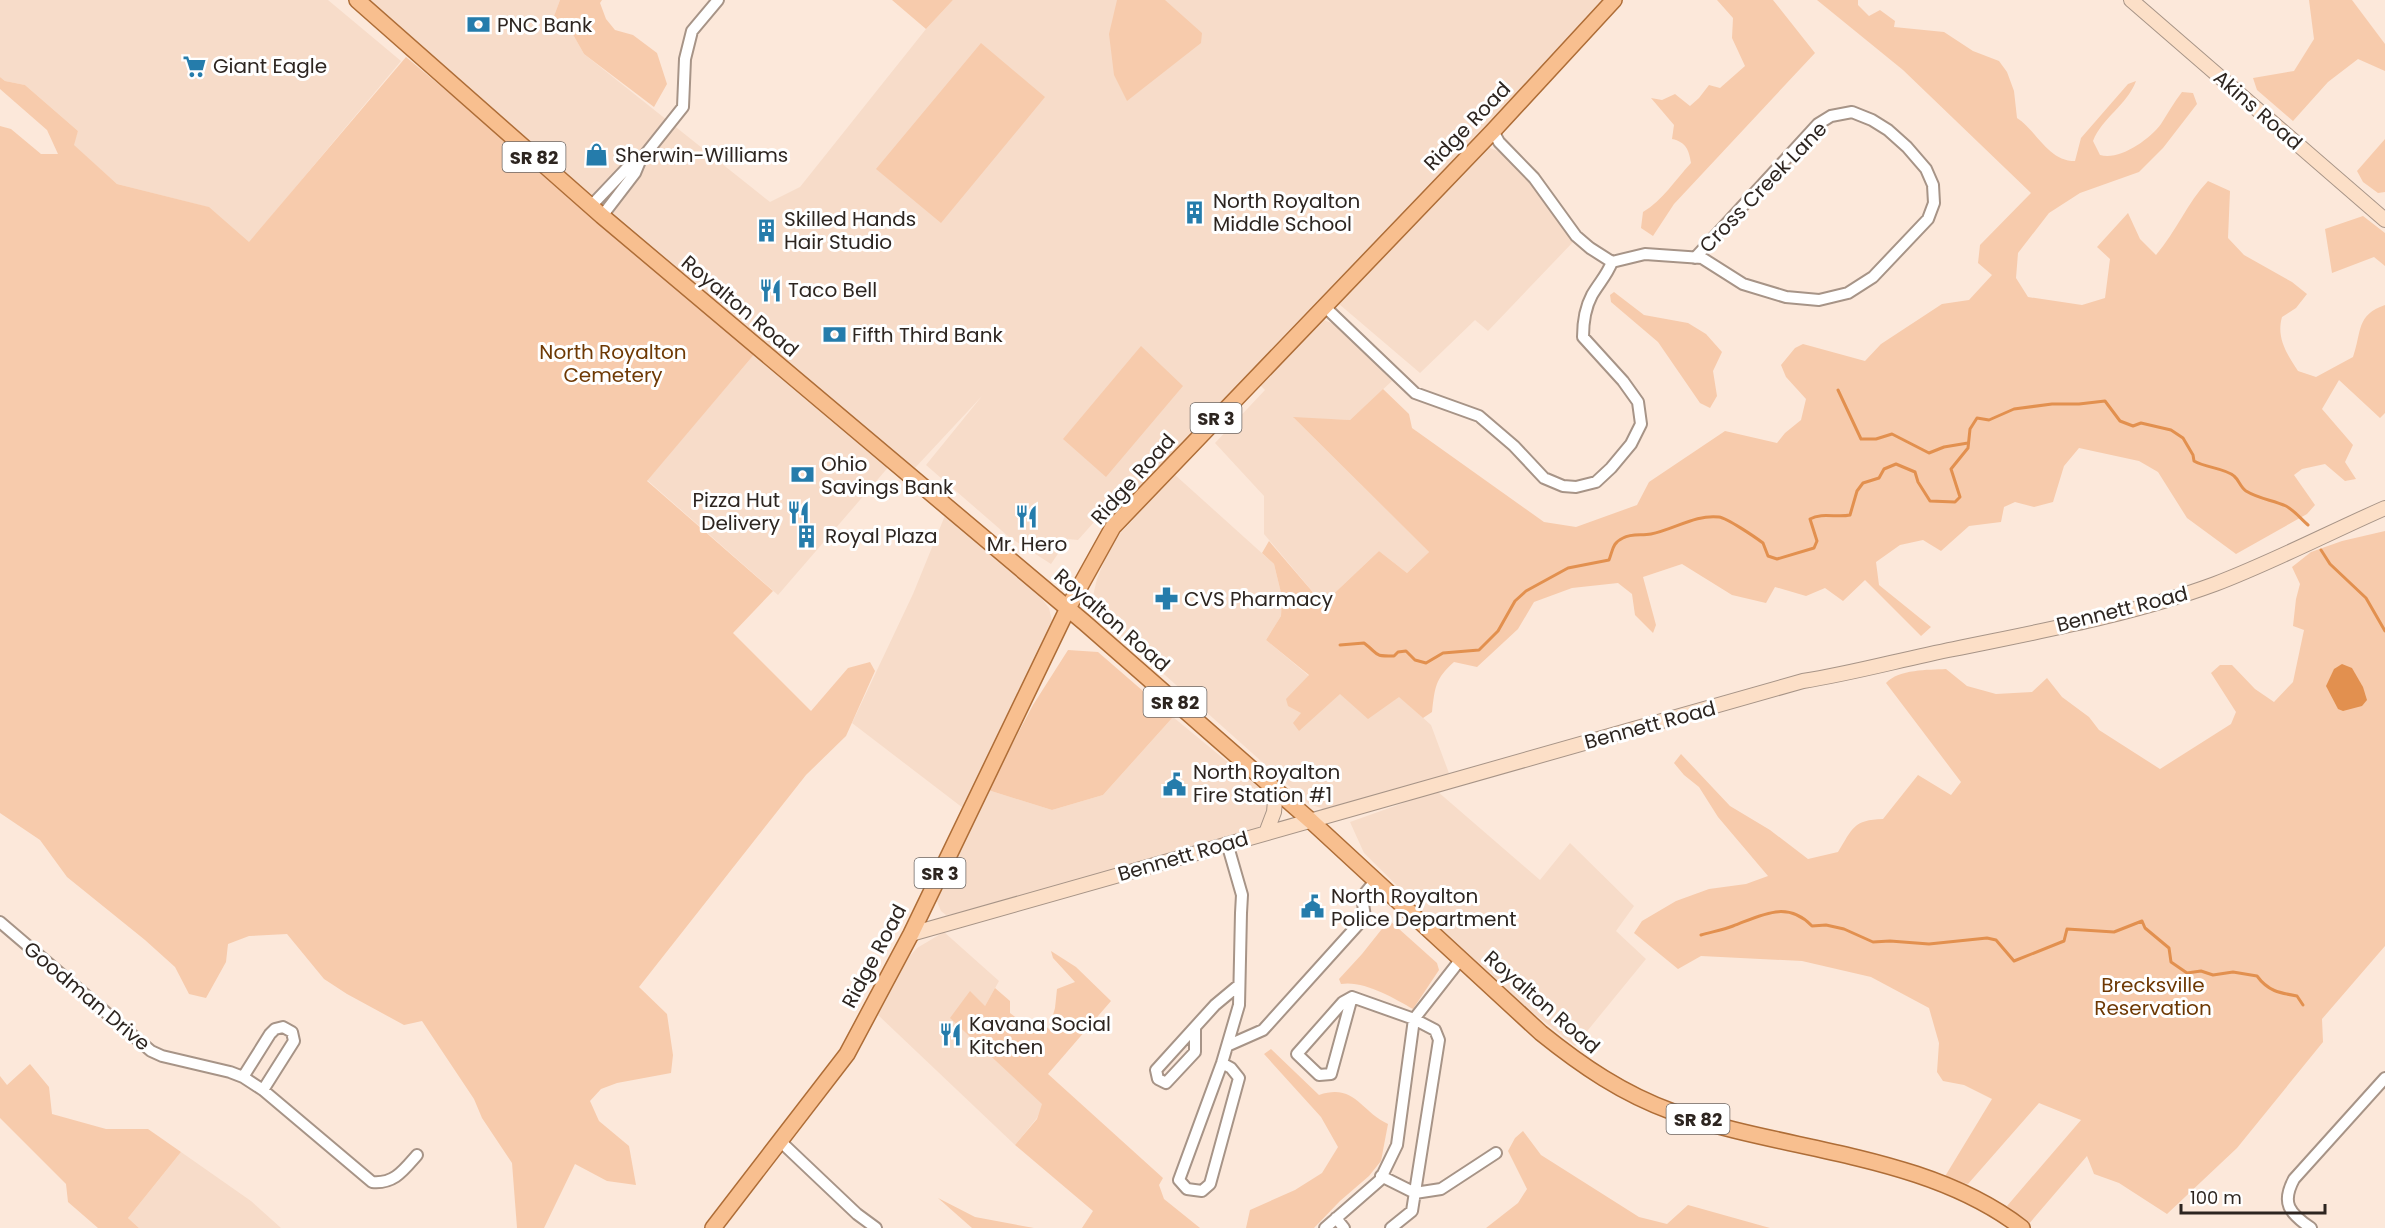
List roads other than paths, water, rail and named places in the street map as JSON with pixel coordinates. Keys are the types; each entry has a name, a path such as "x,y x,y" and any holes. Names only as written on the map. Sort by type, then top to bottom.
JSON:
{"main road":[{"name":"Royalton Road","path":"357,0 596,211 1068,608 1311,821 1540,1033 1570,1057 1601,1078 1634,1096 1674,1112 1716,1125 1862,1160 1950,1187 1998,1209 2022,1228"},
{"name":"Ridge Road","path":"713,1228 847,1054 911,934 1068,608 1113,527 1493,131 1614,0"}],"street":[{"path":"596,211 627,168 640,160 683,107 685,59 692,31 718,0"},
{"name":"Akins Road","path":"2131,0 2385,219"},
{"name":"Cross Creek Lane","path":"1852,112 1888,130 1926,169 1933,185 1934,203 1928,219 1872,277 1848,293 1819,300 1786,297 1743,284 1702,258 1695,258 1818,124 1831,116 1852,112"},
{"path":"1493,131 1499,142 1534,178 1576,236 1612,262 1645,254 1695,258"},
{"path":"1324,306 1415,393 1479,416 1514,446 1544,478 1563,486 1576,487 1596,482 1611,468 1631,444 1641,424 1638,402 1623,381 1583,337 1584,317 1592,295 1606,276 1612,262"},
{"name":"Bennett Road","path":"911,934 1803,681 1852,673 1902,659 2095,618 2178,596 2216,584 2385,508"},
{"path":"1266,833 1274,812 1276,790"},
{"path":"1222,1063 1231,1068 1239,1078 1213,1174 1210,1184 1202,1191 1187,1189 1179,1180 1222,1063 1229,1045 1239,1005 1242,896 1227,843"},
{"path":"1229,1045 1263,1030 1357,926 1365,917 1362,897 1376,880"},
{"name":"Goodman Drive","path":"0,922 151,1051 162,1056 243,1077 263,1090 372,1182 383,1183 397,1178 417,1155"},
{"path":"1325,1228 1380,1180 1397,1145 1414,1019 1461,959"},
{"path":"1195,1029 1195,1052 1166,1083 1158,1079 1156,1070 1215,1005 1239,985"},
{"path":"1352,997 1330,1074 1319,1075 1297,1054 1343,1002 1352,997 1414,1019 1435,1030 1439,1040 1412,1211 1391,1228"},
{"path":"243,1077 270,1034 283,1027 292,1032 294,1041 263,1090"},
{"path":"2311,1228 2289,1208 2286,1194 2294,1179 2385,1079"},
{"path":"780,1141 857,1215 876,1228"},
{"path":"1381,1176 1415,1193 1441,1189 1496,1153"},
{"path":"1336,1218 1344,1228"}],"waterway":[{"path":"1838,390 1861,439 1876,439 1892,434 1929,453 1944,447 1968,443"},
{"path":"1340,645 1364,643 1382,656 1394,656 1398,652 1406,651 1415,660 1426,663 1443,653 1479,650 1498,631 1515,601 1526,591 1568,568 1609,560 1615,545 1626,536 1648,535 1702,518 1719,517 1728,521 1763,543 1768,556 1777,559 1814,548 1817,541 1810,519 1819,516 1850,515 1857,491 1863,483 1879,478 1884,469 1896,464 1915,472 1918,482 1930,501 1955,502 1960,497 1951,469 1968,448 1970,429 1977,418 1989,420 2014,409 2052,404 2105,401 2120,421 2133,426 2141,423 2171,430 2183,438 2194,461 2230,473 2246,491 2286,506 2308,525"},
{"path":"2321,550 2330,564 2366,598 2385,631"},
{"path":"1701,935 1764,914 1784,912 1793,913 1812,926 1826,925 1844,929 1873,942 1929,944 1987,938 1996,940 2014,961 2064,941 2067,929 2114,932 2142,921 2145,928 2169,948 2171,962 2187,973 2201,971 2213,975 2233,972 2257,976 2265,985 2274,990 2297,996 2303,1005"}],"place":[{"name":"PNC Bank","path":"479,25"},
{"name":"Giant Eagle","path":"195,66"},
{"name":"Sherwin-Williams","path":"597,155"},
{"name":"North Royalton Middle School","path":"1195,212"},
{"name":"Skilled Hands Hair Studio","path":"766,230"},
{"name":"Taco Bell","path":"770,290"},
{"name":"Fifth Third Bank","path":"834,335"},
{"name":"Ohio Savings Bank","path":"803,475"},
{"name":"Pizza Hut Delivery","path":"798,512"},
{"name":"Mr. Hero","path":"1027,516"},
{"name":"Royal Plaza","path":"807,536"},
{"name":"CVS Pharmacy","path":"1166,599"},
{"name":"North Royalton Fire Station #1","path":"1175,784"},
{"name":"North Royalton Police Department","path":"1313,907"},
{"name":"Kavana Social Kitchen","path":"951,1035"}],"park label":[{"name":"North Royalton Cemetery","path":"613,364"},
{"name":"Brecksville Reservation","path":"2153,996"}]}
